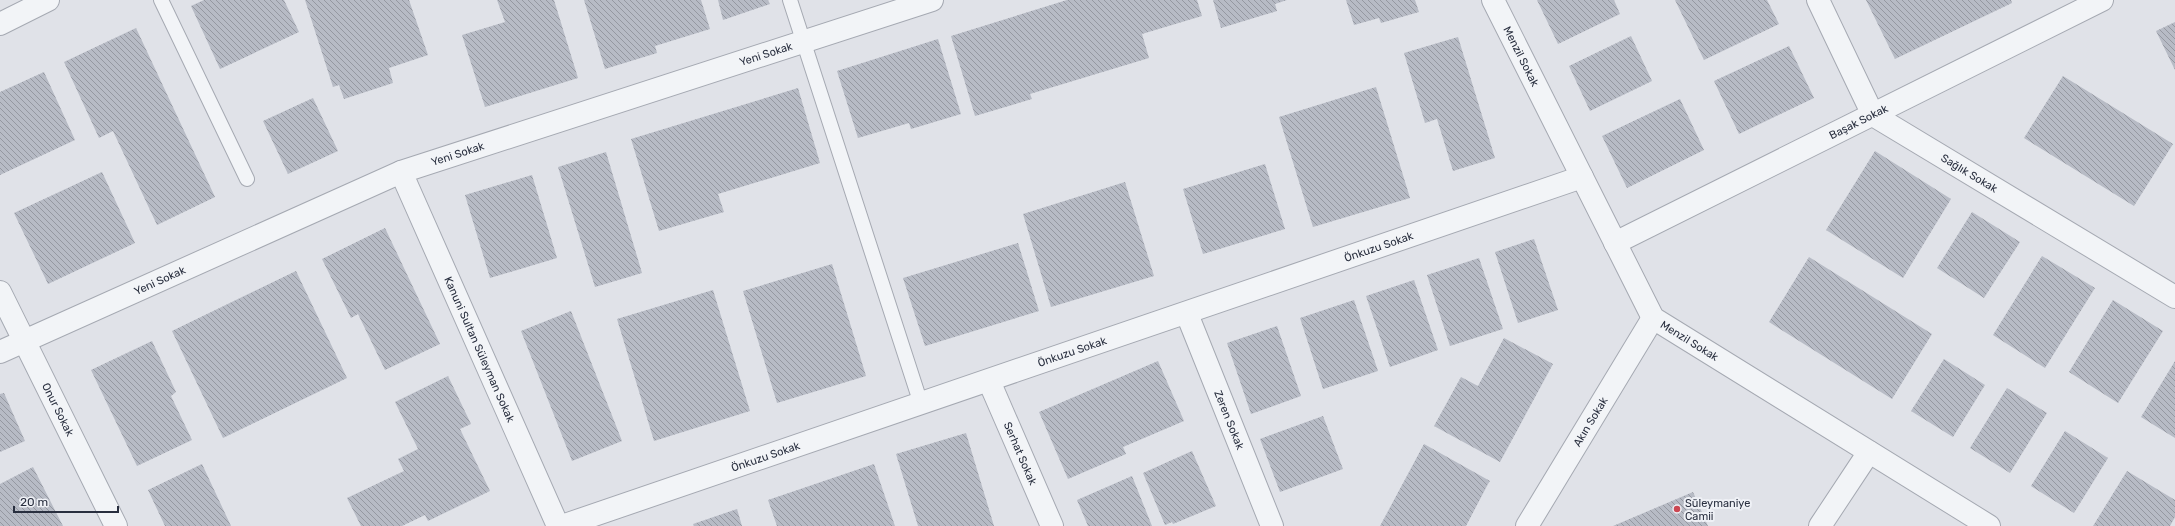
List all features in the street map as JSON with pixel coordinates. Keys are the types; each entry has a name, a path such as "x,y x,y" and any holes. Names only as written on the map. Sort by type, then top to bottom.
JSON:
{"street":[{"path":"0,24 48,0"},
{"name":"Yeni Sokak","path":"0,352 401,172 932,0"},
{"name":"Menzil Sokak","path":"1493,0 1652,318 1989,526"},
{"path":"1818,0 1873,115"},
{"name":"Başak Sokak","path":"1615,243 2102,0"},
{"name":"Sağlık Sokak","path":"1873,115 2175,296"},
{"name":"Kanuni Sultan Süleyman Sokak","path":"401,172 558,526"},
{"name":"Önkuzu Sokak","path":"562,526 1187,314 1582,177"},
{"name":"Onur Sokak","path":"0,292 116,526"},
{"name":"Zeren Sokak","path":"1187,314 1272,526"},
{"name":"Akın Sokak","path":"1528,526 1652,318"},
{"name":"Serhat Sokak","path":"988,381 1052,526"},
{"path":"1820,526 1869,452"}],"lane":[{"path":"161,0 247,179"},
{"path":"790,0 921,404"}],"building":[{"path":"204,0 284,0 299,32 220,69 191,6"},
{"path":"305,0 409,0 428,55 389,68 393,83 344,99 339,85 333,87"},
{"path":"497,0 554,0 578,78 485,107 462,35 505,22"},
{"path":"584,0 701,0 710,29 655,46 657,53 605,69"},
{"path":"718,0 768,0 770,4 723,20"},
{"path":"1067,0 1197,0 1202,16 1142,34 1149,58 1030,94 1032,99 975,116 951,36"},
{"path":"1213,0 1287,0 1275,4 1277,11 1221,28"},
{"path":"1346,0 1415,0 1419,12 1381,23 1379,18 1354,25"},
{"path":"1537,0 1614,0 1620,14 1558,44"},
{"path":"1675,0 1767,0 1779,24 1704,60"},
{"path":"1866,0 2011,0 2012,3 1895,59"},
{"path":"2175,22 2175,70 2156,31"},
{"path":"136,28 215,197 157,225 113,131 99,138 64,62"},
{"path":"1631,36 1652,81 1590,111 1569,66"},
{"path":"1458,37 1495,158 1453,171 1437,119 1425,123 1404,53"},
{"path":"938,39 961,114 911,129 909,123 858,138 837,71"},
{"path":"1789,46 1814,98 1739,134 1714,81"},
{"path":"44,72 75,140 0,175 0,92"},
{"path":"2063,76 2173,144 2134,206 2024,138"},
{"path":"1376,87 1410,198 1313,227 1279,117"},
{"path":"798,88 820,163 718,194 724,212 659,231 631,139"},
{"path":"313,98 338,151 288,174 263,121"},
{"path":"1680,99 1704,150 1627,188 1602,136"},
{"path":"1875,151 1951,199 1903,278 1826,230"},
{"path":"606,152 642,273 595,287 558,167"},
{"path":"1265,164 1285,229 1203,254 1183,189"},
{"path":"102,172 135,243 48,284 14,213"},
{"path":"532,175 557,258 490,278 465,195"},
{"path":"1125,182 1154,276 1051,307 1023,214"},
{"path":"1972,212 2020,242 1984,298 1937,268"},
{"path":"385,228 440,344 385,370 358,314 351,318 322,259"},
{"path":"1534,239 1558,310 1518,323 1495,252"},
{"path":"1018,243 1039,311 925,346 903,278"},
{"path":"2042,256 2095,288 2045,368 1993,335"},
{"path":"1809,257 1932,334 1892,399 1769,322"},
{"path":"1479,258 1503,329 1450,346 1427,275"},
{"path":"832,264 866,376 777,403 743,291"},
{"path":"296,271 347,378 223,438 172,331"},
{"path":"1414,280 1438,350 1390,367 1366,296"},
{"path":"713,290 750,411 654,441 617,319"},
{"path":"1354,300 1378,371 1323,389 1300,318"},
{"path":"2113,300 2163,331 2118,403 2069,372"},
{"path":"571,311 622,441 572,461 521,331"},
{"path":"1277,326 1301,396 1251,414 1227,343"},
{"path":"1504,338 1553,364 1500,462 1434,426 1461,377 1478,386"},
{"path":"152,341 176,392 171,396 192,440 137,466 91,370"},
{"path":"1944,359 1985,385 1953,437 1911,411"},
{"path":"1158,361 1184,421 1123,447 1126,454 1068,479 1039,412"},
{"path":"2175,361 2175,438 2141,417"},
{"path":"448,376 471,424 460,429 490,491 428,521 425,515 402,526 361,526 347,498 404,471 398,459 418,449 395,402"},
{"path":"2007,388 2047,413 2010,473 1970,448"},
{"path":"4,393 25,441 0,452 0,394"},
{"path":"1323,416 1343,469 1280,492 1260,439"},
{"path":"2065,431 2108,458 2074,513 2031,486"},
{"path":"966,433 994,526 918,526 896,454"},
{"path":"1424,444 1490,481 1466,526 1380,526"},
{"path":"1192,451 1216,506 1173,524 1172,522 1165,525 1143,473"},
{"path":"202,464 231,526 165,526 148,490"},
{"path":"874,464 895,526 777,526 768,500"},
{"path":"33,467 63,526 0,526 0,484"},
{"path":"2127,471 2175,500 2175,517 2170,526 2093,526"},
{"path":"1132,476 1152,526 1088,526 1077,500"},
{"name":"Süleymaniye Camii","path":"1693,492 1708,526 1613,526"},
{"path":"737,509 742,526 694,526 693,524"}],"place":[{"name":"Süleymaniye Camii","path":"1677,509"}]}
